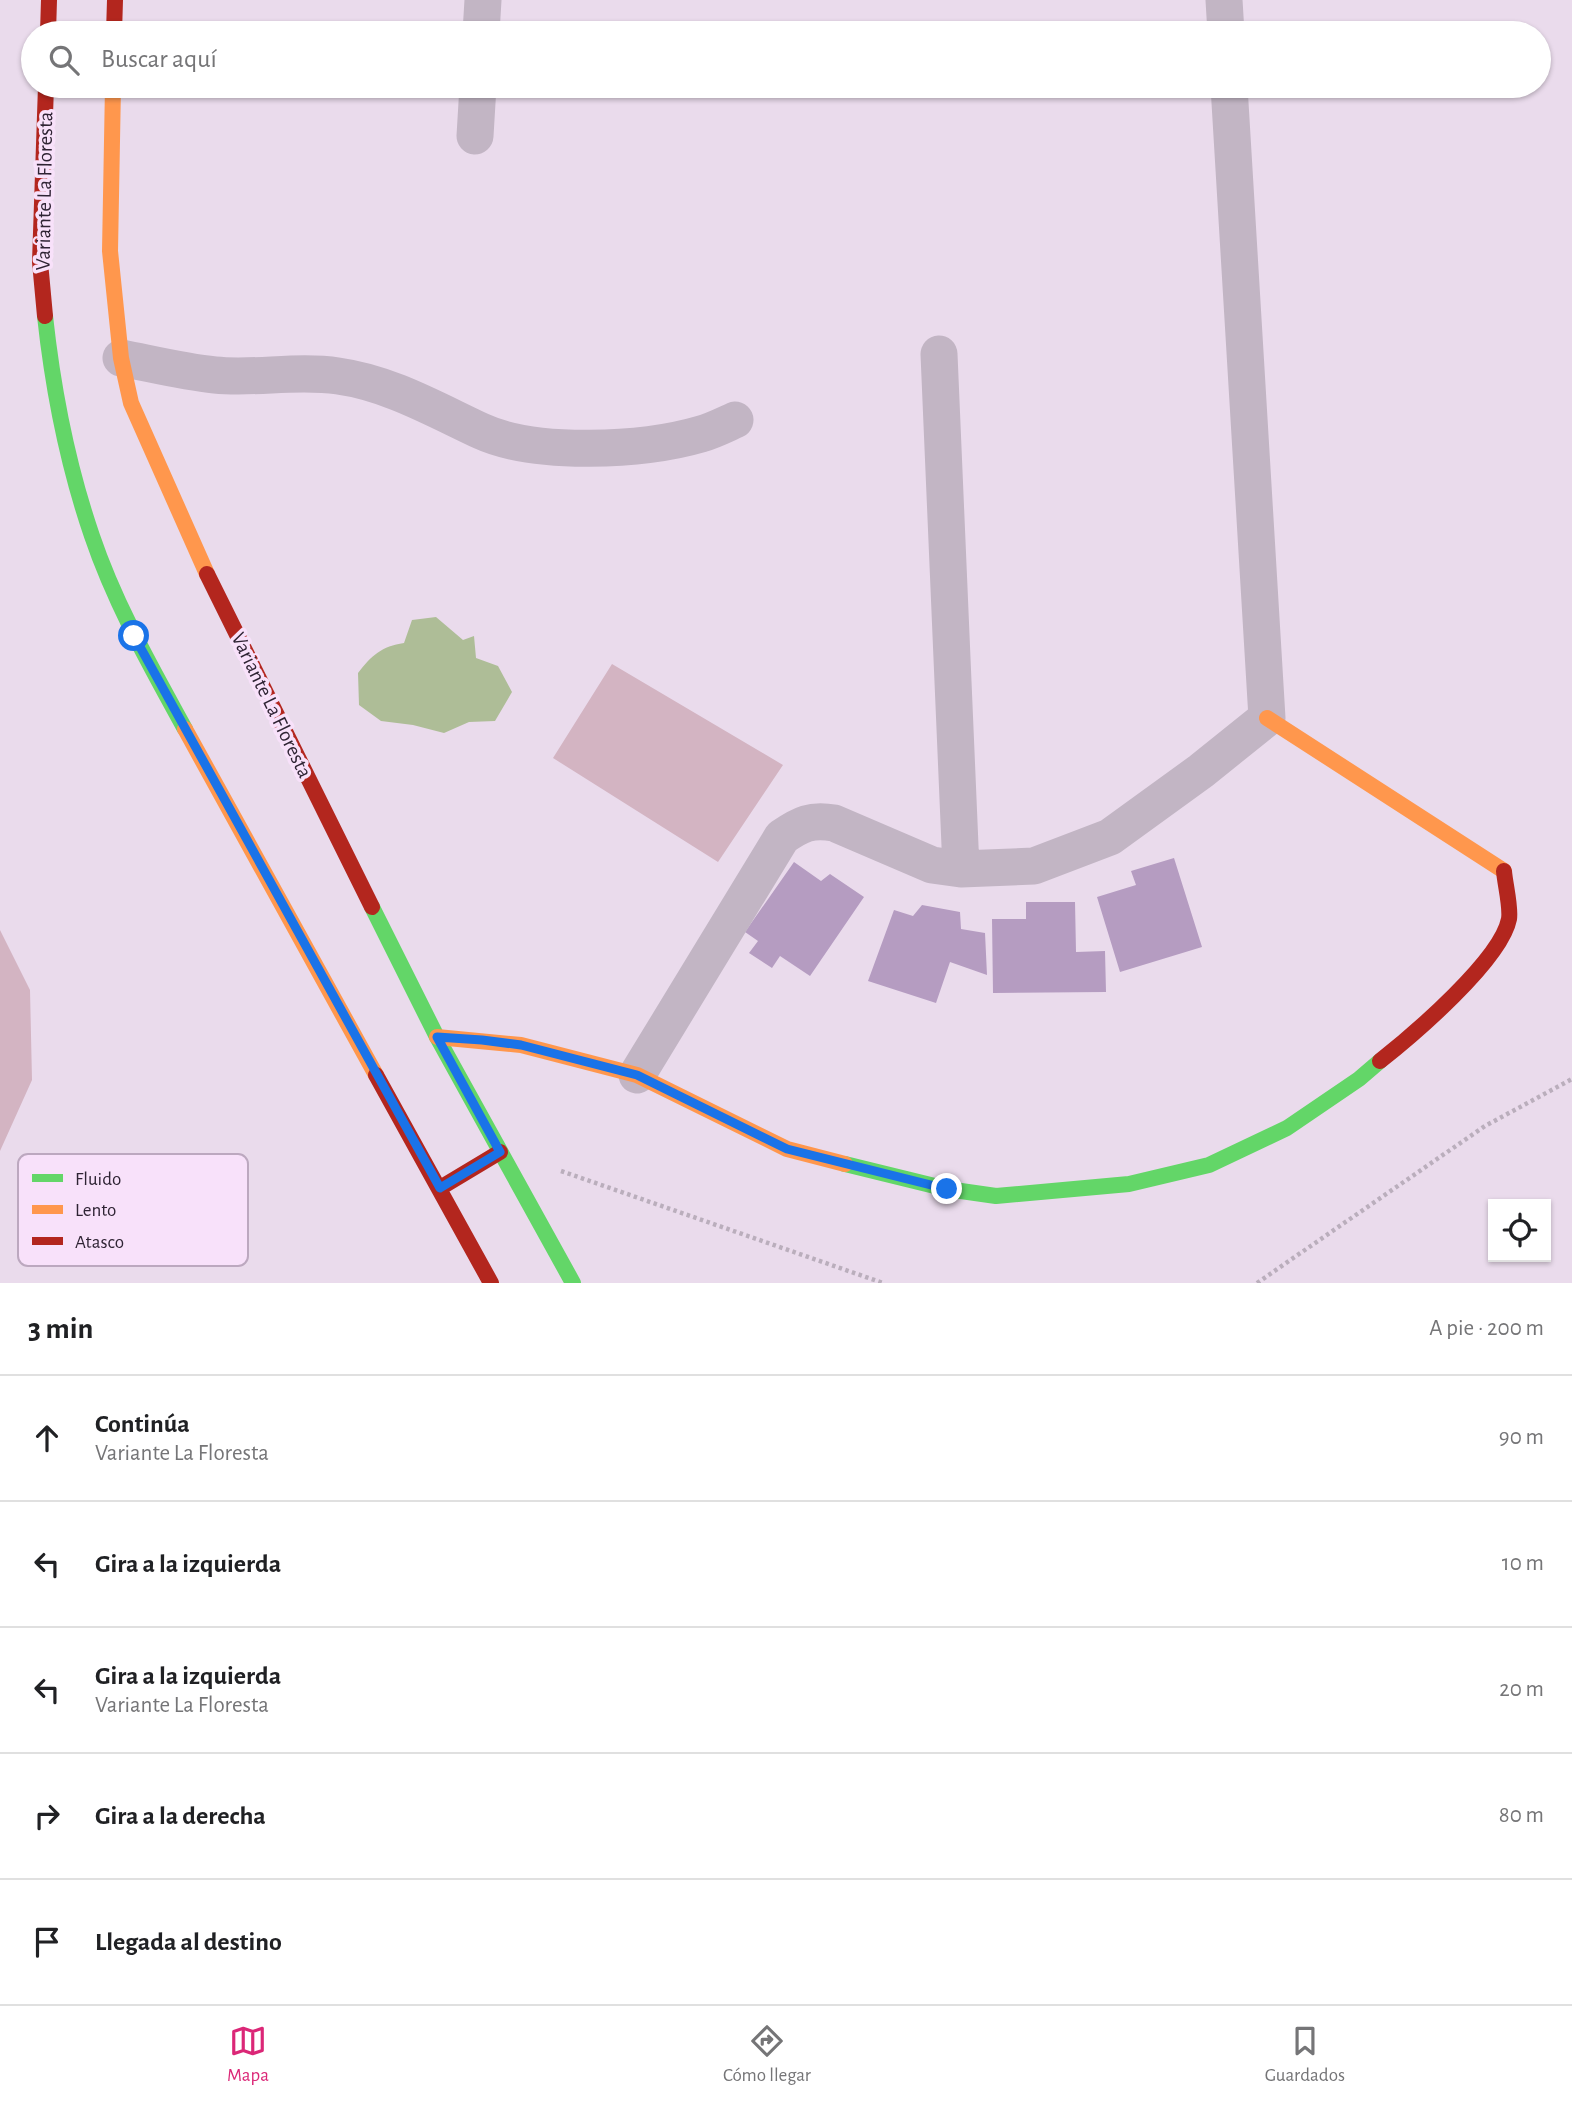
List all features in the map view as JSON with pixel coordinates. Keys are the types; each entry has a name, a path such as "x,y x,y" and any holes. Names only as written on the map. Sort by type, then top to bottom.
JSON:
{"main road":[{"path":"48,21 49,0"},
{"path":"114,0 114,21"},
{"name":"Variante La Floresta","path":"46,98 40,262 49,354 64,435 92,537 134,636 491,1283"},
{"name":"Variante La Floresta","path":"113,98 110,251 121,358 131,403 191,542 437,1037 573,1283"},
{"path":"437,1037 521,1045 637,1075 787,1149 947,1189 996,1196 1129,1184 1209,1165 1287,1128 1359,1079 1427,1023 1493,952 1509,919 1504,869 1267,718"},
{"path":"440,1188 500,1152"}],"street":[{"path":"482,21 483,0"},
{"path":"1224,0 1225,21"},
{"path":"475,136 477,98"},
{"path":"637,1075 782,838 798,826 817,820 834,823 932,865 961,869 1034,866 1110,838 1267,718 1230,98"},
{"path":"939,354 961,869"},
{"path":"121,358 216,375 337,376 395,390 483,432 538,447 584,448 654,444 701,434 735,420"}],"path":[{"path":"1257,1283 1485,1126 1572,1079"},
{"path":"500,1152 589,1179 883,1283"}],"shaded area":[{"path":"436,617 463,640 474,636 476,658 498,666 512,692 495,721 469,722 444,733 381,721 359,705 358,673 363,667 383,649 404,643 412,620"},
{"path":"612,664 783,765 718,862 553,758"},
{"path":"0,930 30,990 32,1080 0,1151"}],"building":[{"path":"1174,858 1202,947 1120,972 1097,897 1136,885 1131,871"},
{"path":"794,862 821,881 830,874 864,897 810,976 780,956 772,968 749,953 758,941 745,932"},
{"path":"1026,902 1075,902 1076,952 1105,951 1106,992 993,993 992,919 1026,919"},
{"path":"922,905 960,912 961,929 985,933 987,975 950,962 936,1003 868,981 894,910 913,916"}],"traffic: fast":[{"path":"45,316 62,428 92,536 123,611 185,729"},
{"path":"372,907 437,1037 573,1283"},
{"path":"845,1164 947,1189 996,1196 1129,1184 1209,1165 1287,1128 1359,1079 1380,1061"}],"traffic: slow":[{"path":"113,98 110,251 121,358 131,403 207,574"},
{"path":"1267,718 1504,871"},
{"path":"185,729 376,1075"},
{"path":"437,1037 521,1045 637,1075 787,1149 845,1164"}],"traffic: jam":[{"path":"48,21 49,0"},
{"path":"114,21 115,0"},
{"path":"45,316 40,262 46,98"},
{"path":"207,574 372,907"},
{"path":"1380,1061 1454,996 1503,936 1509,919 1504,871"},
{"path":"376,1075 491,1283"},
{"path":"440,1188 500,1152"}],"route":[{"path":"134,636 440,1188 500,1152 437,1037 521,1045 637,1075 787,1149 947,1189"}]}
